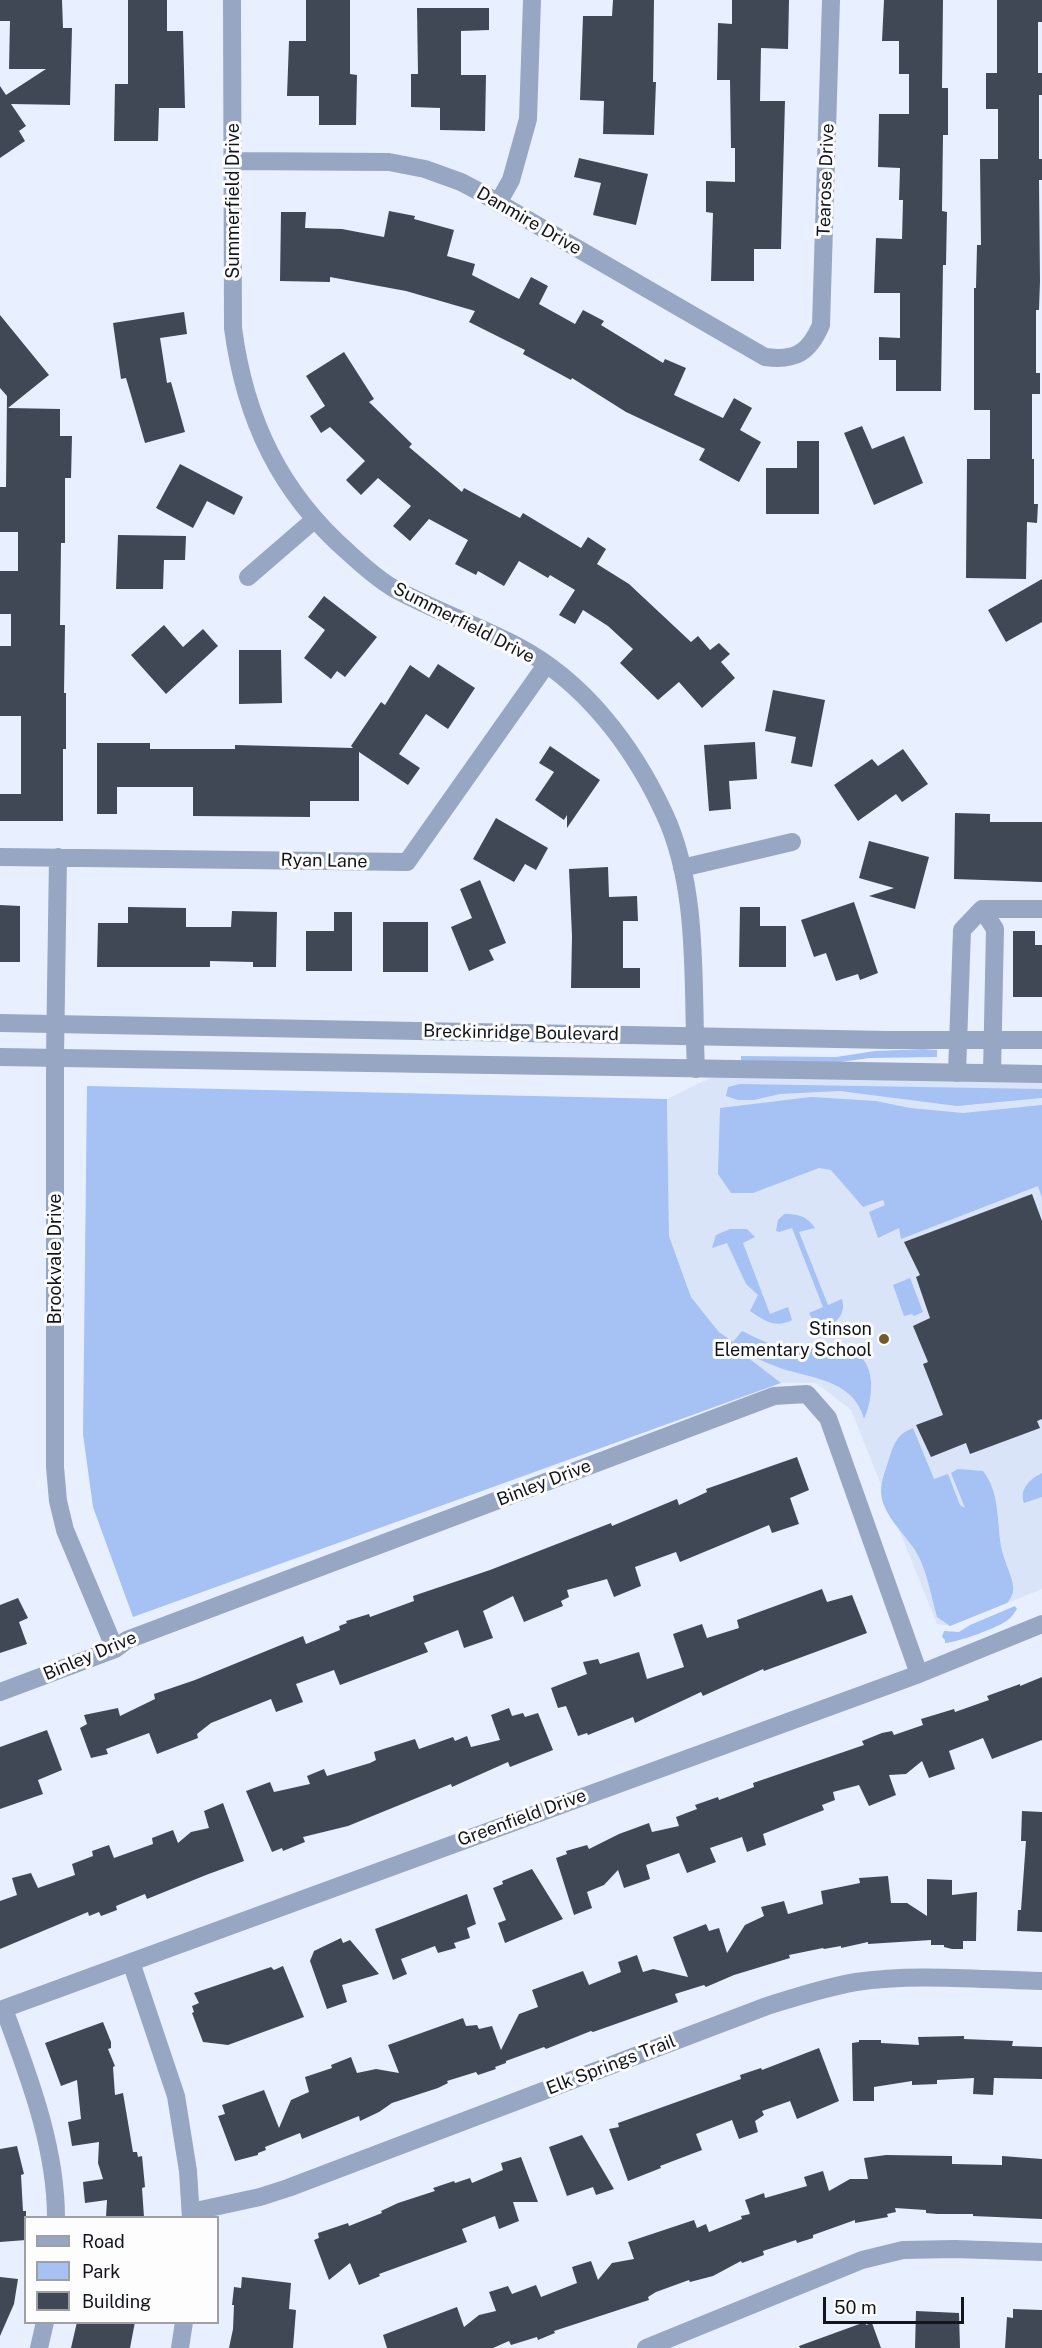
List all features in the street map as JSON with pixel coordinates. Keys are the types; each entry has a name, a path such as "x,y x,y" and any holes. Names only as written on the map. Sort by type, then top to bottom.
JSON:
{"street":[{"name":"Summerfield Drive","path":"232,0 233,328 237,358 253,415 264,443 278,470 314,520 358,562 392,587 519,647 546,665 590,702 620,735 665,815 682,868 691,919 696,1069"},
{"path":"498,202 511,180 528,119 532,0"},
{"name":"Tearose Drive","path":"802,353 814,342 821,325 831,0"},
{"name":"Danmire Drive","path":"232,161 388,162 425,169 452,178 498,202 765,357 783,359 802,353"},
{"path":"248,577 314,520"},
{"name":"Ryan Lane","path":"0,856 407,862 546,665"},
{"path":"682,868 792,842"},
{"name":"Brookvale Drive","path":"58,857 55,1057 55,1467 58,1501 69,1540 115,1649"},
{"path":"957,1072 962,930 982,909 1042,909"},
{"path":"982,909 995,929 992,1072"},
{"name":"Breckinridge Boulevard","path":"0,1023 1042,1040"},
{"name":"Breckinridge Boulevard","path":"0,1057 1042,1074"},
{"name":"Binley Drive","path":"0,1692 115,1649 127,1640 774,1395 807,1394 828,1418 919,1674"},
{"name":"Greenfield Drive","path":"2,2009 919,1674 1042,1624"},
{"path":"131,1962 176,2096 188,2171 191,2215"},
{"name":"Elk Springs Trail","path":"191,2215 288,2188 767,2006 817,1991 857,1982 896,1978 1042,1981"},
{"path":"2,2009 29,2078 43,2125 52,2174 56,2216"},
{"path":"646,2348 862,2260 903,2250 1042,2252"},
{"path":"39,2348 45,2324"},
{"path":"180,2348 184,2324"}],"shaded area":[{"name":"Stinson Elementary School","path":"739,1064 1042,1068 1042,1589 950,1626 937,1624 851,1410 816,1383 781,1383 731,1346 691,1297 669,1236 667,1099"}],"green space":[{"path":"937,1050 937,1057 870,1058 833,1063 741,1062 741,1056 836,1057 875,1051"},
{"path":"740,1084 1042,1089 1042,1098 957,1106 840,1091 780,1094 754,1100 738,1100 726,1096 728,1087"},
{"path":"87,1086 667,1099 669,1236 691,1297 719,1332 733,1342 742,1331 786,1348 839,1345 859,1355 865,1362 871,1380 870,1400 864,1419 853,1398 835,1385 778,1367 738,1350 781,1383 133,1617 93,1507 83,1434"},
{"path":"811,1097 876,1101 910,1108 963,1113 1042,1105 1042,1198 1038,1186 901,1239 899,1228 878,1238 869,1212 885,1205 883,1200 863,1207 831,1170 819,1168 753,1193 731,1193 718,1174 720,1108"},
{"path":"784,1214 802,1217 815,1228 799,1232 828,1305 842,1299 842,1311 833,1323 816,1326 809,1313 823,1307 792,1228 776,1231 778,1220"},
{"path":"730,1229 747,1229 755,1237 743,1243 770,1314 788,1307 792,1320 781,1324 775,1323 750,1311 758,1295 746,1284 727,1243 712,1248 716,1235"},
{"path":"910,1278 923,1312 914,1316 912,1314 904,1316 893,1285"},
{"path":"913,1428 934,1479 948,1474 960,1505 965,1508 951,1473 958,1469 983,1471 989,1480 995,1499 1002,1551 1012,1582 1013,1594 1007,1603 950,1626 937,1617 926,1574 919,1557 889,1515 882,1499 882,1483 893,1449 900,1436"},
{"path":"1042,1473 1042,1497 1024,1503 1024,1489 1033,1478"},
{"path":"1015,1606 1017,1609 1009,1619 987,1631 945,1643 942,1637 944,1631 959,1632"}],"building":[{"path":"0,0 62,0 63,28 72,28 70,105 11,104 26,126 19,131 25,141 0,158 0,86 6,95 46,69 9,69 10,21 0,21"},
{"path":"128,0 167,0 167,31 183,31 185,108 159,108 158,141 114,141 115,84 128,84"},
{"path":"306,0 350,0 350,74 357,75 356,125 319,125 319,96 287,96 289,41 306,41"},
{"path":"613,0 654,0 653,82 656,82 654,135 603,134 604,101 580,100 583,16 612,16"},
{"path":"732,0 789,0 788,49 761,48 760,101 785,101 781,249 754,249 754,281 711,281 713,213 706,212 706,181 735,182 735,148 731,148 730,80 717,80 718,23 732,24"},
{"path":"884,0 943,0 942,88 948,88 948,135 943,135 942,211 947,212 946,265 943,265 941,391 896,391 896,360 879,360 879,337 900,338 900,293 874,293 876,238 902,239 903,200 899,200 900,168 878,167 879,114 909,114 909,74 899,74 899,41 882,41"},
{"path":"997,0 1042,0 1042,22 1038,22 1038,73 1042,73 1042,95 1039,95 1039,159 1042,159 1042,180 1039,180 1039,310 1036,310 1036,373 1040,373 1040,394 1032,394 1034,504 1038,504 1037,523 1027,522 1026,579 966,578 967,459 990,459 990,410 974,410 974,288 976,288 977,245 981,245 980,159 998,159 998,109 986,109 986,73 997,73"},
{"path":"417,8 489,8 489,30 461,31 461,75 486,75 485,131 440,130 440,108 411,107 411,74 418,74"},
{"path":"579,158 648,174 636,225 593,215 601,183 574,177"},
{"path":"389,211 415,216 414,219 454,230 447,256 475,264 472,275 519,299 531,277 548,286 539,304 575,324 583,310 604,321 601,325 663,363 665,359 686,368 674,395 723,418 734,398 752,408 740,430 761,442 739,482 699,460 705,449 626,412 572,378 571,380 523,354 525,350 469,322 475,311 406,291 330,277 330,282 280,281 281,212 306,212 305,228 342,229 384,237"},
{"path":"184,312 187,334 160,338 167,383 171,382 185,432 145,443 126,378 121,379 113,323"},
{"path":"0,315 49,375 8,408 60,409 60,436 72,436 71,478 65,478 65,543 61,543 60,625 65,625 64,693 66,693 63,821 0,821 0,794 21,794 21,716 0,716 0,646 11,646 11,614 0,614 0,571 18,571 18,532 0,532 0,487 6,487 7,396 0,388"},
{"path":"344,352 374,399 369,402 412,444 409,447 462,492 464,488 520,518 523,513 581,548 588,537 606,549 597,564 629,584 691,642 698,636 710,650 719,643 730,654 721,662 735,678 702,708 679,682 658,700 620,663 633,649 608,626 583,610 575,624 559,615 575,590 550,575 548,578 519,561 504,586 478,571 476,575 455,564 468,540 429,519 410,541 393,526 411,506 378,478 361,495 346,480 365,461 330,427 321,433 310,416 325,406 306,376"},
{"path":"862,426 872,449 904,436 923,483 874,505 844,433"},
{"path":"797,441 819,441 819,514 766,514 766,468 797,468"},
{"path":"180,464 243,497 234,515 207,501 193,528 156,508"},
{"path":"118,535 186,536 185,560 164,560 163,589 116,589"},
{"path":"1042,579 1042,622 1006,642 988,610"},
{"path":"324,596 377,637 345,677 337,671 331,679 304,658 325,630 308,617"},
{"path":"164,625 183,647 203,629 218,646 166,694 131,655"},
{"path":"239,650 281,650 282,703 239,704"},
{"path":"438,664 475,688 448,729 426,714 399,754 420,768 408,785 359,752 359,801 310,801 310,817 193,816 193,787 117,787 117,814 97,814 97,743 150,743 150,749 235,749 235,745 353,748 351,746 381,702 385,705 410,665 429,678"},
{"path":"773,690 825,700 812,767 791,763 796,737 765,731"},
{"path":"755,742 757,779 729,781 731,809 709,811 704,745"},
{"path":"550,746 600,780 567,828 567,815 564,820 535,800 554,772 539,763"},
{"path":"903,749 928,784 902,802 896,794 858,821 834,785 872,759 878,766"},
{"path":"955,813 990,814 990,822 1042,822 1042,882 954,879"},
{"path":"496,818 548,848 536,870 525,864 514,882 473,859"},
{"path":"869,841 929,857 915,909 869,896 894,888 859,878"},
{"path":"608,867 609,897 637,896 638,921 623,921 623,968 640,968 640,988 571,988 572,936 569,869"},
{"path":"480,880 506,943 489,950 494,960 469,971 451,927 472,918 460,889"},
{"path":"854,902 878,973 860,980 858,974 836,981 826,953 814,957 801,920"},
{"path":"0,905 20,906 20,962 0,962"},
{"path":"128,907 186,908 186,927 231,927 232,911 277,912 276,967 253,967 253,962 210,961 210,967 97,967 98,923 128,923"},
{"path":"740,907 760,907 760,926 786,926 786,967 739,967"},
{"path":"334,912 352,912 352,971 306,971 306,931 334,931"},
{"path":"383,922 428,922 428,972 383,972"},
{"path":"1013,931 1035,931 1035,945 1042,945 1042,997 1013,997"},
{"path":"1032,1194 1042,1221 1042,1419 1037,1421 1040,1428 970,1454 966,1443 931,1457 916,1425 943,1415 923,1364 928,1362 913,1326 930,1318 916,1277 920,1275 904,1242"},
{"path":"797,1457 809,1490 790,1498 799,1524 772,1533 769,1525 680,1562 676,1552 635,1567 641,1586 614,1597 607,1579 567,1590 569,1597 561,1601 563,1606 524,1622 513,1596 483,1611 493,1638 464,1648 458,1630 424,1643 428,1652 340,1685 334,1670 296,1684 303,1702 276,1712 271,1699 211,1723 197,1734 198,1738 157,1754 149,1733 106,1749 108,1754 91,1758 80,1728 87,1724 84,1715 118,1708 120,1716 155,1699 154,1694 195,1680 303,1636 306,1644 340,1630 339,1626 347,1623 346,1621 369,1614 370,1617 414,1601 413,1596 490,1570 611,1523 612,1526 677,1499 679,1505 707,1492 706,1489"},
{"path":"822,1589 827,1602 852,1595 867,1633 764,1671 763,1669 703,1696 701,1692 635,1723 633,1717 588,1735 587,1733 578,1736 566,1706 558,1708 551,1688 587,1674 583,1662 598,1659 600,1664 639,1652 647,1679 684,1667 673,1634 702,1624 707,1638 739,1628 737,1620"},
{"path":"18,1598 28,1618 19,1622 27,1644 0,1653 0,1605"},
{"path":"1042,1677 1042,1740 992,1759 983,1738 949,1751 955,1769 929,1778 922,1761 906,1774 889,1775 896,1795 869,1806 859,1785 833,1792 835,1800 822,1805 824,1810 763,1834 766,1845 747,1852 742,1837 710,1848 716,1862 687,1873 679,1853 646,1865 650,1879 624,1888 618,1870 604,1885 587,1892 592,1908 574,1915 556,1858 567,1854 566,1851 587,1845 589,1849 619,1834 649,1823 652,1832 679,1826 676,1817 697,1809 695,1805 718,1797 719,1800 754,1787 753,1783 864,1745 862,1741 882,1733 892,1731 894,1735 923,1725 921,1719 954,1709 955,1712 989,1700 987,1696"},
{"path":"509,1708 512,1716 523,1713 525,1717 538,1713 553,1750 510,1767 508,1762 452,1787 451,1784 348,1826 303,1837 305,1842 283,1851 282,1848 272,1852 246,1791 270,1782 274,1792 310,1784 307,1776 324,1769 327,1776 370,1763 376,1760 374,1752 415,1739 419,1749 453,1737 455,1741 467,1736 471,1747 500,1740 491,1715"},
{"path":"47,1730 62,1770 38,1780 43,1794 0,1809 0,1747"},
{"path":"223,1803 244,1861 147,1899 145,1894 116,1906 117,1910 101,1916 99,1912 89,1916 88,1912 0,1949 0,1901 17,1895 12,1878 31,1873 38,1888 75,1875 72,1864 93,1856 92,1851 109,1845 114,1858 153,1844 152,1838 173,1830 178,1843 191,1832 209,1828 204,1811"},
{"path":"1022,1811 1042,1812 1042,1932 1017,1931 1018,1910 1021,1910 1026,1841 1021,1841"},
{"path":"532,1869 563,1919 505,1943 498,1923 506,1920 493,1888 503,1884 502,1881"},
{"path":"888,1876 891,1903 907,1903 927,1916 927,1879 952,1880 952,1895 977,1892 976,1941 963,1941 963,1949 931,1945 931,1940 868,1944 868,1942 789,1955 790,1958 734,1975 706,1987 704,1985 675,1994 678,2002 591,2031 546,2049 544,2047 506,2061 495,2067 496,2069 478,2075 476,2072 447,2081 448,2083 438,2088 392,2103 360,2121 359,2116 302,2139 300,2133 265,2147 266,2150 258,2155 235,2161 218,2116 225,2114 222,2105 264,2090 279,2128 291,2100 309,2092 305,2077 332,2068 331,2065 351,2057 357,2073 376,2069 399,2073 388,2045 463,2018 466,2026 477,2025 479,2029 492,2026 501,2050 519,2014 538,2007 532,1990 583,1971 589,1985 621,1972 618,1962 637,1955 643,1972 653,1969 688,1977 673,1937 706,1924 709,1931 719,1928 727,1953 745,1925 764,1916 761,1907 784,1901 788,1914 823,1904 821,1891 860,1883 859,1878"},
{"path":"467,1894 476,1924 467,1928 470,1938 454,1943 456,1948 438,1953 435,1946 401,1959 407,1974 393,1980 375,1929"},
{"path":"341,1938 343,1943 350,1940 379,1974 342,1985 347,2002 327,2009 310,1961 314,1951"},
{"path":"283,1966 304,2017 228,2045 203,2042 192,2013 194,2012 192,2006 199,2003 194,1993 271,1967 274,1970"},
{"path":"103,2022 111,2042 111,2048 108,2049 115,2066 113,2067 115,2095 123,2093 133,2152 137,2152 138,2157 142,2156 145,2187 142,2188 144,2216 106,2216 107,2200 85,2203 83,2182 103,2179 98,2163 99,2142 72,2146 68,2122 81,2119 77,2080 61,2086 45,2043"},
{"path":"964,2036 964,2039 1013,2041 1012,2046 1042,2047 1042,2079 994,2078 993,2095 973,2094 974,2078 937,2080 937,2084 912,2085 912,2081 874,2087 874,2101 853,2101 852,2043 859,2042 859,2040 881,2040 881,2043 919,2045 918,2037"},
{"path":"819,2048 839,2101 797,2119 790,2101 762,2111 764,2115 755,2121 758,2132 739,2139 732,2120 696,2134 702,2150 628,2181 609,2129 619,2127 618,2123 741,2079 740,2075 761,2068 762,2070"},
{"path":"582,2135 614,2189 596,2195 593,2187 567,2196 549,2147"},
{"path":"17,2146 24,2174 21,2175 23,2211 26,2211 24,2240 0,2242 0,2149"},
{"path":"886,2155 952,2156 952,2164 1002,2165 1002,2156 1042,2159 1042,2219 937,2214 926,2213 926,2210 895,2208 896,2212 887,2214 888,2217 855,2223 855,2220 813,2235 813,2238 797,2243 796,2240 763,2251 764,2255 742,2263 741,2261 713,2276 690,2282 689,2280 656,2292 648,2297 649,2300 554,2331 555,2333 538,2340 537,2337 511,2345 509,2341 493,2348 387,2348 383,2335 457,2307 464,2327 479,2315 496,2311 489,2292 508,2286 512,2294 536,2285 541,2297 577,2283 572,2267 591,2261 598,2280 612,2263 634,2259 628,2242 694,2220 697,2228 706,2224 709,2232 750,2214 745,2200 764,2193 765,2198 807,2186 804,2177 823,2171 829,2191 850,2179 868,2179 864,2158"},
{"path":"521,2157 538,2202 513,2202 519,2221 499,2229 495,2216 462,2229 467,2242 379,2274 380,2276 359,2285 350,2263 329,2280 314,2240 319,2238 318,2233 348,2223 349,2226 382,2213 381,2211 398,2203 435,2191 433,2188 454,2181 455,2183 470,2178 472,2183 503,2170 501,2163"},
{"path":"0,2277 18,2279 14,2304 0,2336"},
{"path":"242,2277 291,2283 289,2309 296,2310 293,2348 229,2348 233,2329 234,2287 241,2288"},
{"path":"1013,2309 1042,2310 1042,2348 1005,2348 1007,2317 1013,2318"},
{"path":"916,2311 959,2313 960,2348 915,2348"},
{"path":"865,2322 866,2325 872,2323 881,2348 800,2348 799,2346"},
{"path":"77,2324 135,2324 130,2348 71,2348"}],"place":[{"name":"Stinson Elementary School","path":"884,1339"}]}
